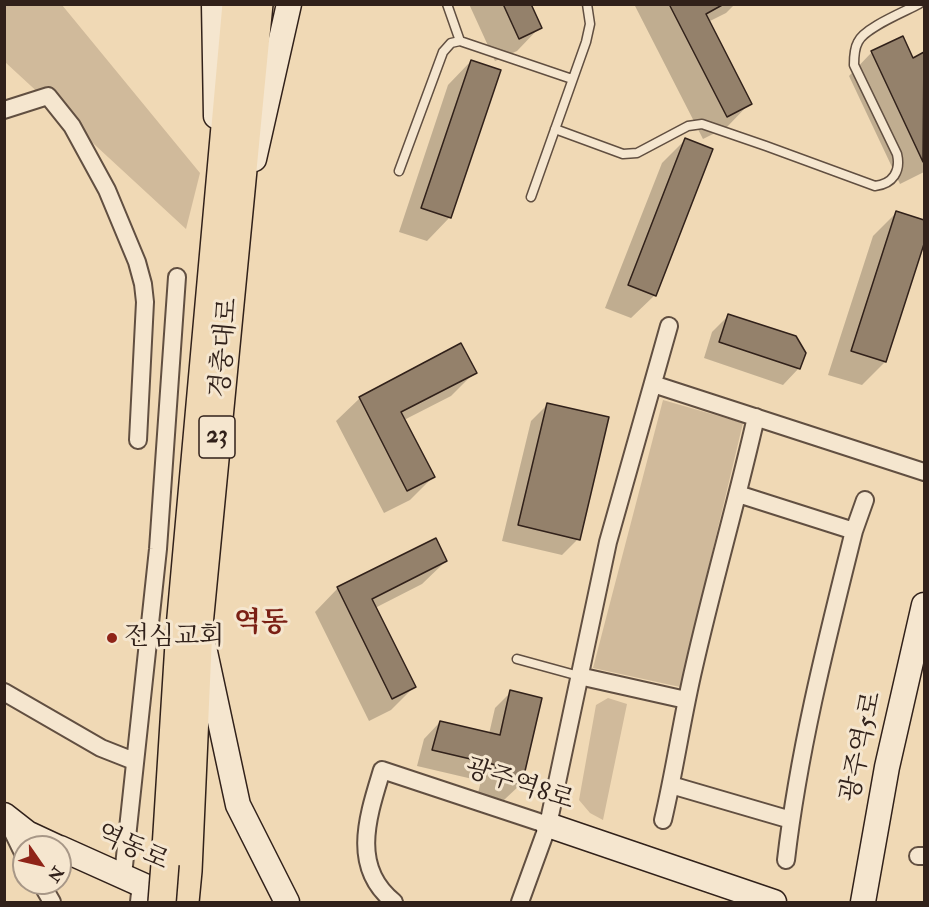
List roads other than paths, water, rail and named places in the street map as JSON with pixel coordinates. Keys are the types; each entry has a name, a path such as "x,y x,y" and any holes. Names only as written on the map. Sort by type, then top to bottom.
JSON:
{"main road":[{"name":"경충대로","path":"177,867 199,625 227,224 236,4"},
{"name":"경충대로","path":"177,867 180,628 227,224 259,4"},
{"name":"23","path":"162,903 177,867"},
{"name":"23","path":"177,867 185,903"}],"street":[{"path":"214,4 227,224"},
{"path":"227,224 289,4"},
{"path":"4,110 48,96 72,126 107,190 137,262 145,302 138,440"},
{"path":"135,887 134,761 158,549 177,277"},
{"path":"520,903 548,825 608,542 669,326"},
{"path":"653,384 924,472"},
{"path":"663,820 686,700 756,417"},
{"path":"738,494 855,531"},
{"path":"786,860 807,730 855,531 865,500"},
{"name":"광주역5로","path":"863,903 887,767 924,605"},
{"path":"199,625 238,805 287,903"},
{"path":"579,676 686,700"},
{"path":"4,692 101,748 134,761"},
{"name":"광주역8로","path":"394,903 371,876 366,849 368,816 382,770 774,903"},
{"path":"671,785 791,820"},
{"path":"4,815 14,835"},
{"name":"역동로","path":"4,815 31,835"},
{"name":"역동로","path":"72,855 135,887 180,903"}],"lane":[{"path":"447,4 460,41"},
{"path":"531,197 573,80 590,24 587,4"},
{"path":"555,129 623,154 637,153 688,126 702,124 875,186 885,185 893,177 899,163 897,154 854,65 855,51 858,40 868,31 919,4"},
{"path":"399,171 443,52 451,43 460,41 573,80"},
{"path":"517,659 579,676"}],"place":[{"name":"전심교회","path":"112,638"}],"district":[{"name":"역동","path":"261,625"}]}
